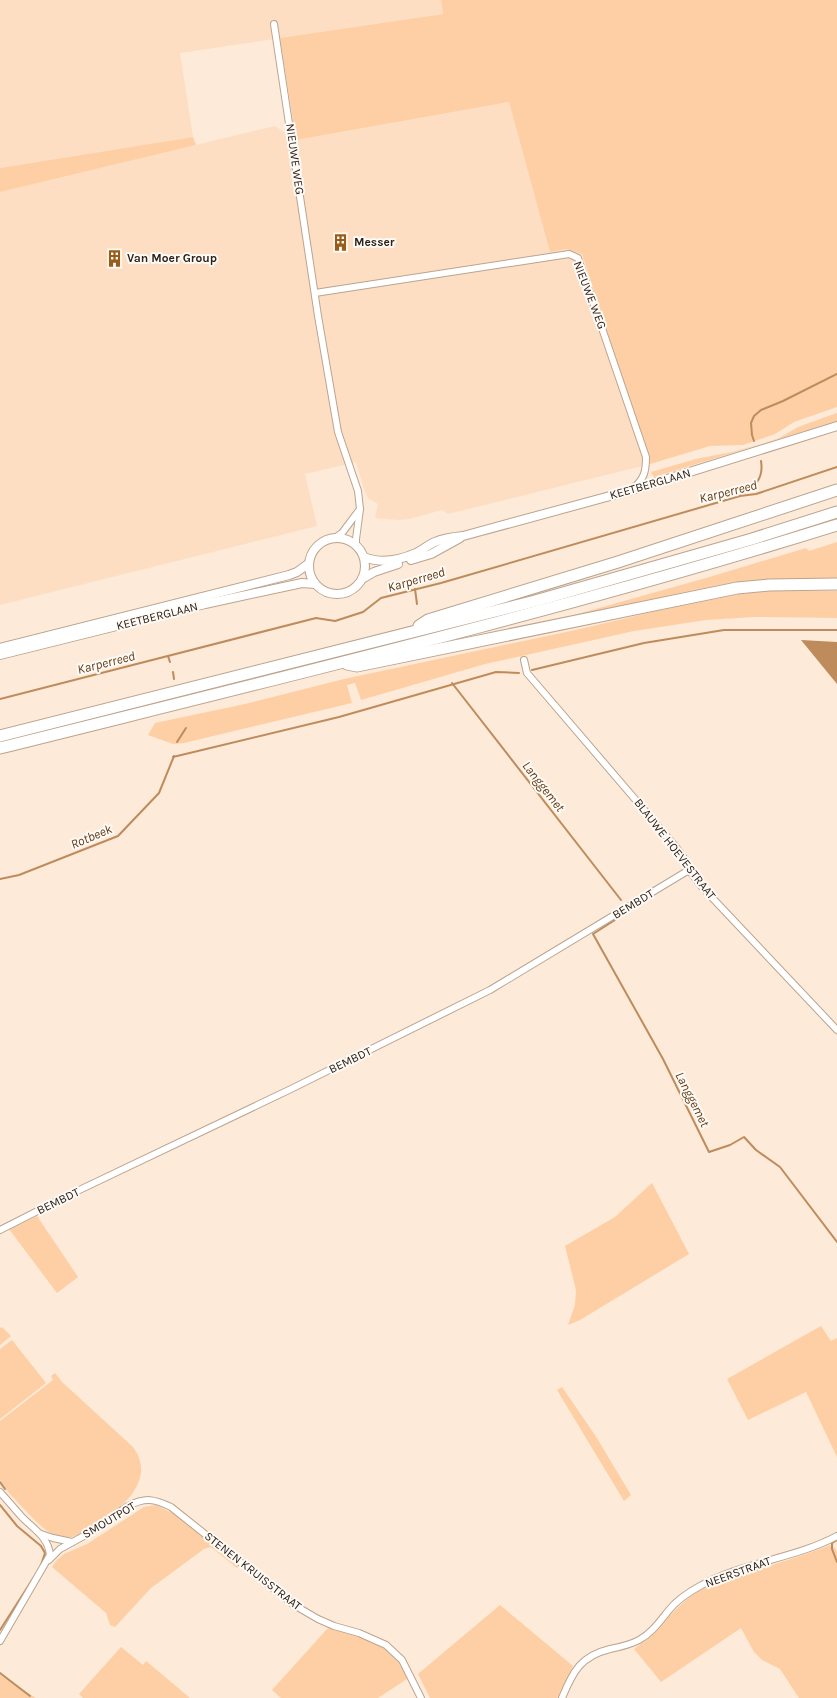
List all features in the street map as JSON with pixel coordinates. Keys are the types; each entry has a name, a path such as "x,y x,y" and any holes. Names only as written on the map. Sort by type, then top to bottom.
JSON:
{"highway":[{"path":"410,632 428,620 603,567 837,490"},
{"path":"0,736 535,601 655,567 837,512"},
{"path":"0,748 341,663 537,612 651,581 837,524"},
{"path":"341,663 357,666 737,588 769,585 837,584"}],"main road":[{"name":"KEETBERGLAAN","path":"364,557 375,562 385,562 415,553 448,537 462,536 632,490 837,426"},
{"name":"KEETBERGLAAN","path":"362,579 381,569 431,554 462,536"},
{"path":"335,538 347,539 356,545 364,557 365,568 362,579 350,591 340,594 326,593 315,584 310,575 308,564 310,557 316,548 325,541 335,538"},
{"name":"KEETBERGLAAN","path":"0,648 289,575 298,572 308,564"},
{"name":"KEETBERGLAAN","path":"0,655 205,604 302,584 315,584"}],"street":[{"name":"NIEUWE WEG","path":"274,24 338,432 358,491 360,509 356,545"},
{"name":"NIEUWE WEG","path":"315,293 569,254 578,258 646,457 646,471 641,481 632,490"},
{"path":"335,538 342,533 360,509"},
{"name":"BLAUWE HOEVESTRAAT","path":"524,660 527,673 676,847 686,861 689,870 702,887 837,1030"},
{"name":"BEMBDT","path":"0,1230 71,1194 291,1089 490,990 689,870"},
{"name":"SMOUTPOT","path":"0,1492 22,1517 41,1534 48,1545 50,1555 49,1560"},
{"name":"SMOUTPOT","path":"41,1534 72,1542 91,1532 135,1503 154,1500"},
{"name":"STENEN KRUISSTRAAT","path":"154,1500 171,1507 294,1605 318,1619 334,1626 359,1633 386,1645 402,1660 421,1698"},
{"name":"NEERSTRAAT","path":"562,1698 575,1669 586,1658 605,1650 630,1644 650,1633 679,1600 699,1586 718,1577 802,1550 837,1536"},
{"path":"0,1641 49,1560 60,1549 72,1542"}],"shaded area":[{"path":"0,0 441,0 443,14 180,53 193,137 0,168"},
{"path":"441,0 837,0 837,407 794,422 775,434 743,445 710,446 650,464 582,254 566,249 550,252 509,102 296,140 280,38 443,14"},
{"path":"509,102 550,251 566,249 581,254 650,464 448,514 442,510 409,519 399,520 375,518 378,504 368,498 356,462 305,474 317,526 0,605 0,192 275,126 296,140"},
{"path":"193,137 196,145 0,192 0,168"},
{"path":"837,413 837,421 654,477 651,472 696,459 732,452 761,444 779,438 798,427"},
{"path":"837,542 837,580 800,580 542,624 806,548 809,551"},
{"path":"766,591 837,591 837,618 755,617 706,620 634,631 485,664 361,700 355,683 347,685 352,703 184,743 173,744 148,735 155,723 245,704 344,679 580,629 720,596"},
{"path":"801,640 837,642 837,684"},
{"path":"652,1183 689,1254 580,1320 568,1325 575,1305 576,1290 565,1246 615,1217"},
{"path":"37,1216 78,1277 57,1293 9,1229"},
{"path":"821,1326 831,1341 837,1338 837,1457 806,1392 748,1420 727,1379"},
{"path":"2,1327 11,1336 0,1345 0,1328"},
{"path":"12,1340 46,1383 0,1419 0,1349"},
{"path":"55,1373 62,1382 133,1447 139,1459 141,1470 139,1480 134,1490 119,1508 100,1523 86,1531 76,1536 66,1538 55,1535 40,1525 10,1494 0,1479 0,1421 53,1380 51,1376"},
{"path":"562,1387 595,1435 631,1495 624,1501 557,1390"},
{"path":"156,1505 174,1514 240,1565 237,1568 211,1547 204,1549 151,1588 115,1627 110,1625 106,1613 52,1567 64,1554 87,1544 144,1507"},
{"path":"830,1545 835,1548 837,1552 837,1698 799,1698 780,1669 762,1660 754,1652 741,1628 661,1682 634,1649 649,1637 676,1609 699,1591 728,1578 769,1566"},
{"path":"500,1605 573,1666 558,1698 430,1698 418,1674"},
{"path":"328,1628 364,1638 385,1649 402,1667 407,1679 378,1698 281,1698 272,1690"},
{"path":"121,1647 143,1665 146,1661 190,1698 83,1698 79,1694"},
{"path":"0,1675 36,1698 0,1698"}],"waterway":[{"path":"754,441 751,423 754,416 761,410 783,401 837,374"},
{"path":"741,495 754,485 760,477 762,467 761,461"},
{"name":"Karperreed","path":"0,699 316,618 335,621 363,612 381,598 441,583 740,496 756,494 837,467"},
{"name":"Langgemet","path":"415,589 417,604"},
{"path":"532,670 644,643 724,630 837,630"},
{"name":"Rotbeek","path":"168,656 170,662"},
{"name":"Rotbeek","path":"173,672 174,679"},
{"path":"173,757 339,717 496,672 519,673"},
{"name":"Langgemet","path":"452,683 621,900"},
{"name":"Rotbeek","path":"177,742 186,728"},
{"name":"Rotbeek","path":"0,879 19,875 118,836 159,793 174,756"},
{"name":"Langgemet","path":"629,911 593,934 663,1059 709,1152 730,1145 744,1137 756,1150 780,1167 837,1242"},
{"name":"Rotbeek","path":"0,1482 5,1489"},
{"name":"Rotbeek","path":"0,1505 17,1526 41,1546 45,1553 41,1565"},
{"name":"Langgemet","path":"837,1540 832,1543 832,1549 837,1562"},
{"name":"Rotbeek","path":"0,1630 34,1577"},
{"name":"Rotbeek","path":"0,1673 30,1696"}],"place":[{"name":"Messer","path":"341,242"},
{"name":"Van Moer Group","path":"114,258"}]}
